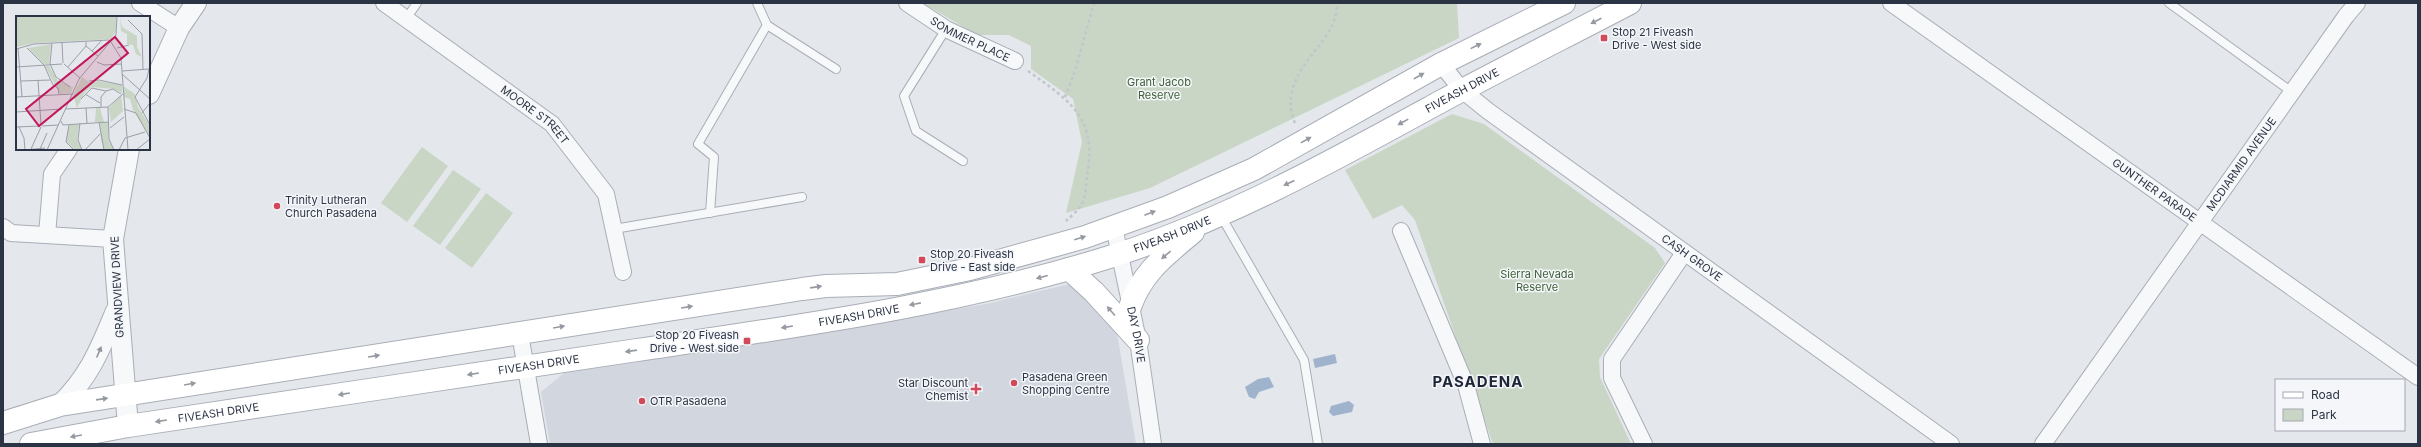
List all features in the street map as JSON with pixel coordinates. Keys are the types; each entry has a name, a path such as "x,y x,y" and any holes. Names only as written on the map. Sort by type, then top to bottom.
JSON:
{"main road":[{"path":"3,423 60,405 826,286 897,284 970,269 1114,227 1210,189 1254,169 1441,64 1564,3"},
{"name":"FIVEASH DRIVE","path":"31,444 128,426 843,318 999,288 1069,269 1119,254 1214,218 1304,176 1462,90 1630,3"},
{"path":"1130,307 1136,289 1155,265 1214,218"},
{"path":"1069,269 1094,292 1138,340"}],"street":[{"path":"140,3 179,28"},
{"path":"150,92 179,28 196,3"},
{"name":"MOORE STREET","path":"384,3 552,124 606,194 623,272"},
{"name":"SOMMER PLACE","path":"907,3 946,29 1015,61"},
{"name":"GUNTHER PARADE","path":"1891,3 2418,376"},
{"name":"MCDIARMID AVENUE","path":"2043,444 2199,221 2357,3"},
{"name":"CASH GROVE","path":"1441,64 1462,90 1684,253 1951,444"},
{"path":"47,235 52,174 68,150"},
{"name":"GRANDVIEW DRIVE","path":"128,426 124,396 113,239 129,150"},
{"name":"DAY DRIVE","path":"1114,227 1138,340 1153,444"},
{"path":"4,231 11,233 113,239"},
{"path":"1401,231 1466,385 1482,444"},
{"path":"1644,444 1612,378 1612,359 1684,253"},
{"path":"60,405 78,387 96,359 118,308"},
{"path":"520,334 539,444"}],"lane":[{"path":"406,19 417,3"},
{"path":"757,3 767,25 836,69"},
{"path":"2169,3 2292,92"},
{"path":"710,213 714,157 698,144 767,25"},
{"path":"946,29 904,96 916,131 963,161"},
{"path":"614,229 802,197"},
{"path":"1214,218 1304,360 1318,444"}],"path":[{"path":"1065,97 1075,70 1094,3"},
{"path":"1305,140 1291,113 1290,99 1295,81 1336,18 1336,3"},
{"path":"1015,61 1065,97 1081,118 1090,141 1089,167 1082,205 1063,224 1074,220"}],"shaded area":[{"path":"1078,282 1116,328 1136,444 550,444 541,392 565,372 986,304"}],"green space":[{"name":"Grant Jacob Reserve","path":"923,3 1457,3 1459,38 1150,188 1066,213 1082,142 1073,99 1031,69 1031,46 1009,35 977,35"},
{"name":"Sierra Nevada Reserve","path":"1452,114 1484,124 1655,248 1665,263 1599,359 1600,377 1631,444 1493,444 1415,220 1402,205 1373,219 1345,170"},
{"path":"422,147 448,166 407,222 381,203"},
{"path":"453,170 481,189 440,245 413,226"},
{"path":"486,193 513,213 472,268 445,248"}],"water":[{"path":"1335,354 1337,363 1315,368 1313,359"},
{"path":"1269,377 1274,387 1259,392 1255,399 1249,397 1245,387 1258,379"},
{"path":"1349,401 1354,405 1352,412 1333,416 1329,412 1331,406"}],"place":[{"name":"Stop 21 Fiveash Drive - West side","path":"1604,38"},
{"name":"Trinity Lutheran Church Pasadena","path":"277,206"},
{"name":"Stop 20 Fiveash Drive - East side","path":"922,260"},
{"name":"Stop 20 Fiveash Drive - West side","path":"747,341"},
{"name":"Pasadena Green Shopping Centre","path":"1014,383"},
{"name":"Star Discount Chemist","path":"976,389"},
{"name":"OTR Pasadena","path":"642,401"}],"district":[{"name":"PASADENA","path":"1478,382"}]}
